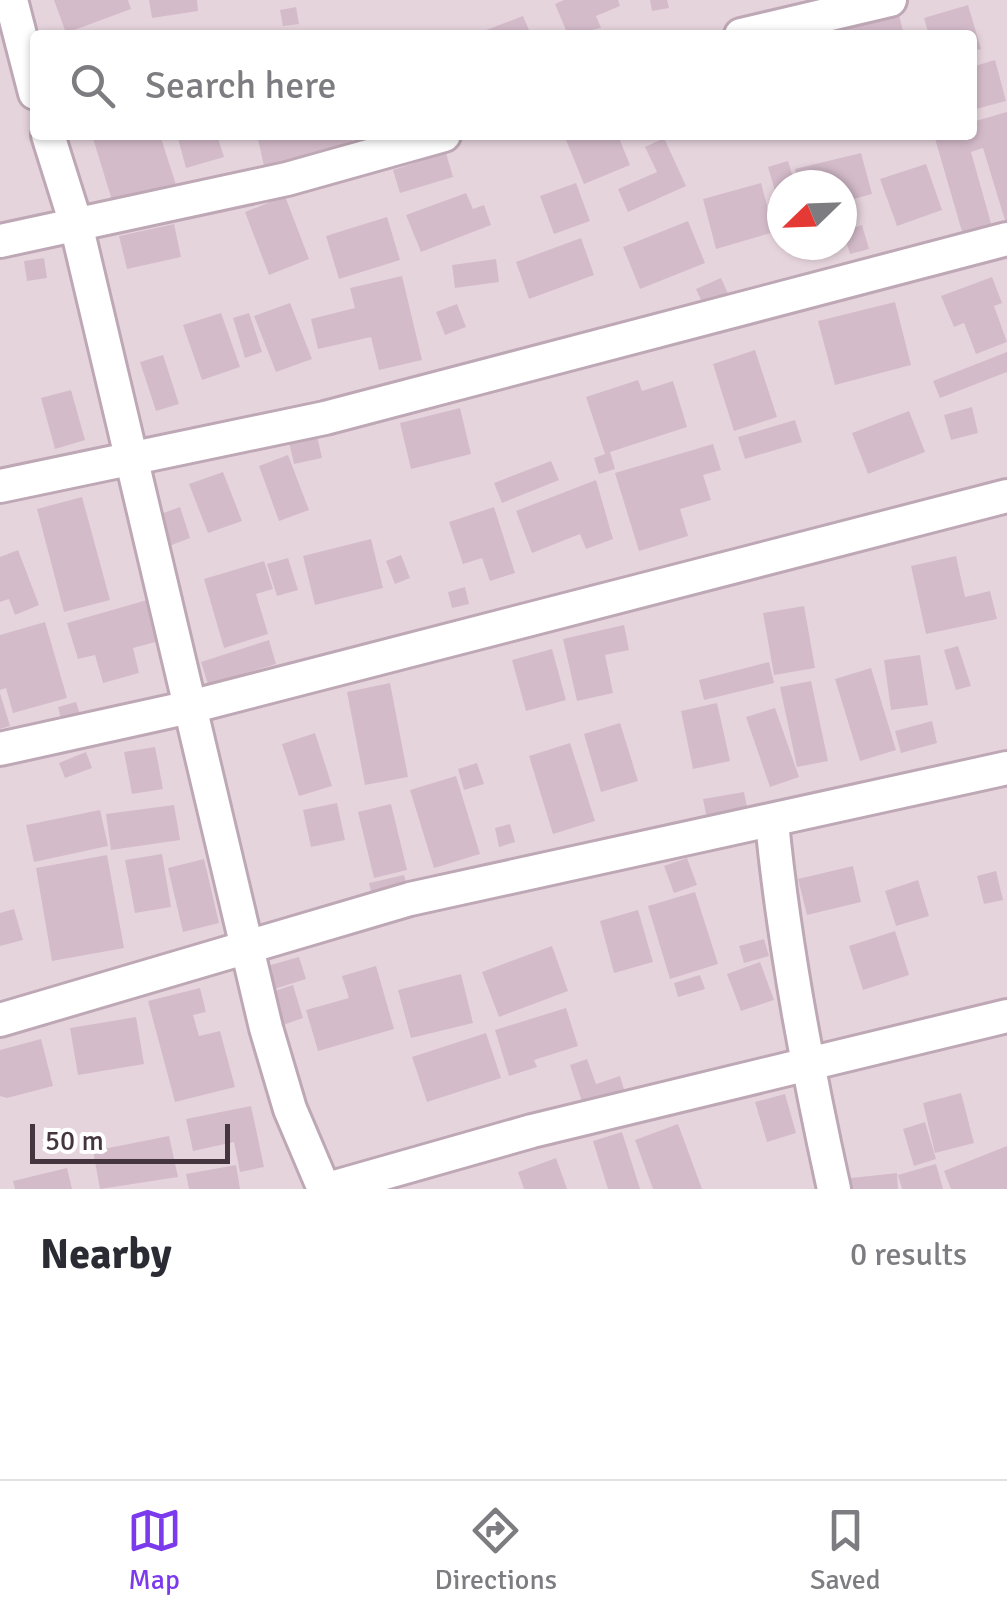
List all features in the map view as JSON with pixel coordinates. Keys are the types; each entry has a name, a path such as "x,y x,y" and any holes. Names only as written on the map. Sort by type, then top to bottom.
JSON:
{"street":[{"path":"11,0 30,68"},
{"path":"762,30 890,0"},
{"path":"50,140 76,224 248,949 290,1108 326,1189 532,1131 1007,1016"},
{"path":"0,241 286,179 426,140"},
{"path":"0,486 325,418 1007,238"},
{"path":"0,749 190,706 1007,496"},
{"path":"0,1020 410,899 1007,768"},
{"path":"772,822 806,1064 834,1189"}],"shaded area":[{"path":"0,0 1007,0 1007,1189 0,1189"}],"building":[{"path":"54,0 128,0 131,9 65,30"},
{"path":"149,0 197,0 198,11 152,18"},
{"path":"564,0 618,0 620,6 596,16 601,28 566,30 555,4"},
{"path":"650,0 667,0 669,8 652,11"},
{"path":"968,5 975,30 928,30 924,18"},
{"path":"296,7 299,24 283,26 280,10"},
{"path":"899,15 903,30 833,30"},
{"path":"523,16 529,30 486,30"},
{"path":"995,60 1006,101 977,109 977,65"},
{"path":"1007,112 1007,227 983,148 971,152 992,227 963,235 935,140 977,140 977,121"},
{"path":"94,140 162,140 177,188 114,207"},
{"path":"178,140 219,140 224,157 186,168"},
{"path":"258,140 352,140 357,159 267,179"},
{"path":"566,140 620,140 630,165 584,184"},
{"path":"665,140 686,186 628,212 618,189 657,172 645,147"},
{"path":"446,153 453,177 400,193 393,170"},
{"path":"861,153 872,194 857,198 857,170 795,169"},
{"path":"788,161 791,170 769,170 768,167"},
{"path":"926,164 942,210 897,226 880,179"},
{"path":"576,183 590,221 554,234 540,196"},
{"path":"761,183 767,206 767,234 716,249 703,199"},
{"path":"466,193 473,209 484,205 491,225 421,252 406,215"},
{"path":"285,196 309,259 269,275 245,212"},
{"path":"387,217 400,260 339,279 326,236"},
{"path":"688,221 705,263 640,289 623,247"},
{"path":"174,224 181,257 127,269 119,236"},
{"path":"862,225 869,249 857,252 857,227"},
{"path":"581,238 594,275 529,299 516,262"},
{"path":"44,258 47,278 27,281 24,261"},
{"path":"496,259 499,282 455,288 452,265"},
{"path":"402,276 422,360 379,370 371,337 318,349 311,319 355,308 350,288"},
{"path":"992,277 1002,303 994,306 1007,342 976,354 964,323 954,327 941,296"},
{"path":"721,278 730,298 705,309 696,289"},
{"path":"895,302 911,365 835,385 818,321"},
{"path":"290,303 312,359 276,372 254,316"},
{"path":"457,304 466,327 445,335 436,312"},
{"path":"221,313 240,367 202,380 183,325"},
{"path":"249,313 262,352 245,358 233,318"},
{"path":"755,350 777,417 734,431 713,364"},
{"path":"1007,352 1007,372 940,398 933,381"},
{"path":"163,355 179,404 156,411 140,362"},
{"path":"638,380 642,391 673,381 687,427 610,452 615,469 599,474 594,458 605,454 586,397"},
{"path":"71,390 85,440 55,449 41,398"},
{"path":"972,407 978,433 951,440 944,415"},
{"path":"460,408 471,454 411,469 400,423"},
{"path":"909,411 925,452 868,474 852,433"},
{"path":"795,420 802,442 745,459 738,437"},
{"path":"317,436 322,458 294,464 289,442"},
{"path":"713,444 721,470 703,475 711,500 680,509 688,536 639,551 615,473"},
{"path":"288,455 309,510 279,521 259,466"},
{"path":"551,461 559,480 502,503 494,483"},
{"path":"223,472 242,521 208,533 189,484"},
{"path":"596,480 613,539 586,549 580,534 532,553 516,511"},
{"path":"82,497 110,600 64,612 37,509"},
{"path":"180,507 190,538 169,546 158,515"},
{"path":"494,507 515,573 490,581 482,558 463,564 449,522"},
{"path":"371,539 383,588 315,605 303,556"},
{"path":"18,550 39,605 15,615 9,599 0,602 0,557"},
{"path":"401,555 410,578 395,584 386,561"},
{"path":"956,556 965,597 990,591 997,619 926,634 911,566"},
{"path":"288,558 298,590 277,596 267,564"},
{"path":"264,561 273,589 256,594 268,634 224,648 204,579"},
{"path":"465,587 469,604 452,608 448,592"},
{"path":"147,600 159,641 133,648 139,673 103,683 95,655 78,659 67,623"},
{"path":"804,606 815,668 774,675 763,613"},
{"path":"45,622 67,698 13,713 6,688 0,690 0,635"},
{"path":"624,625 629,650 605,655 613,693 577,701 563,639"},
{"path":"269,640 276,664 208,684 201,662"},
{"path":"958,646 971,686 956,690 944,650"},
{"path":"552,649 566,700 526,711 512,660"},
{"path":"920,655 928,705 891,710 884,660"},
{"path":"769,662 774,683 704,700 699,680"},
{"path":"871,668 896,750 860,761 835,679"},
{"path":"811,681 828,761 797,767 780,687"},
{"path":"390,683 408,777 365,785 347,692"},
{"path":"0,693 10,726 0,729"},
{"path":"76,702 81,717 62,723 58,707"},
{"path":"717,703 730,761 693,769 681,711"},
{"path":"775,708 799,777 770,787 746,717"},
{"path":"932,721 937,743 901,753 895,731"},
{"path":"620,723 638,781 601,792 584,734"},
{"path":"315,733 332,786 299,796 282,744"},
{"path":"570,743 595,821 553,834 529,756"},
{"path":"155,747 163,789 132,794 124,752"},
{"path":"86,752 92,768 65,778 59,763"},
{"path":"477,763 484,784 464,790 458,769"},
{"path":"456,776 480,854 434,868 410,790"},
{"path":"744,792 748,812 707,819 703,799"},
{"path":"337,803 345,840 311,847 303,810"},
{"path":"391,804 407,870 374,878 358,812"},
{"path":"174,805 180,840 111,850 106,814"},
{"path":"100,810 108,846 34,862 26,825"},
{"path":"510,824 515,842 499,847 495,828"},
{"path":"162,854 171,907 135,913 125,860"},
{"path":"107,855 124,948 52,961 36,868"},
{"path":"687,858 697,885 674,893 664,866"},
{"path":"204,859 219,923 183,932 168,868"},
{"path":"853,866 861,902 807,915 798,879"},
{"path":"996,871 1003,900 984,904 977,876"},
{"path":"404,875 408,891 373,900 369,883"},
{"path":"918,880 929,916 896,926 885,891"},
{"path":"695,892 718,964 670,979 648,906"},
{"path":"14,909 23,940 0,946 0,913"},
{"path":"638,910 653,962 614,973 600,921"},
{"path":"895,931 909,975 863,990 849,946"},
{"path":"764,939 769,956 744,963 739,946"},
{"path":"552,946 568,991 499,1017 482,972"},
{"path":"299,957 306,979 274,989 267,966"},
{"path":"760,962 774,1000 741,1011 727,974"},
{"path":"376,966 394,1029 318,1051 306,1010 349,998 342,976"},
{"path":"461,974 473,1023 411,1038 398,990"},
{"path":"700,975 705,989 678,997 674,983"},
{"path":"293,985 303,1018 283,1025 272,992"},
{"path":"200,988 206,1012 193,1015 199,1036 220,1031 235,1087 175,1102 148,1001"},
{"path":"566,1008 578,1046 534,1060 537,1067 509,1076 495,1030"},
{"path":"136,1017 144,1064 78,1075 70,1028"},
{"path":"486,1033 501,1078 427,1102 412,1057"},
{"path":"41,1039 53,1086 7,1098 0,1096 0,1050"},
{"path":"587,1059 596,1084 620,1076 626,1096 585,1111 570,1065"},
{"path":"961,1093 974,1143 935,1153 923,1103"},
{"path":"785,1094 796,1133 767,1142 755,1102"},
{"path":"251,1106 264,1167 240,1172 234,1142 193,1151 186,1119"},
{"path":"925,1122 936,1159 914,1166 903,1129"},
{"path":"678,1124 702,1189 653,1189 635,1140"},
{"path":"622,1132 640,1189 608,1189 593,1141"},
{"path":"169,1136 178,1177 100,1189 93,1151"},
{"path":"1007,1146 1007,1189 951,1189 944,1171"},
{"path":"556,1158 567,1189 524,1189 518,1172"},
{"path":"936,1164 943,1189 902,1189 898,1175"},
{"path":"236,1165 240,1189 189,1189 186,1174"},
{"path":"67,1168 72,1189 15,1189 13,1181"},
{"path":"897,1173 898,1189 843,1189 842,1179"}]}
